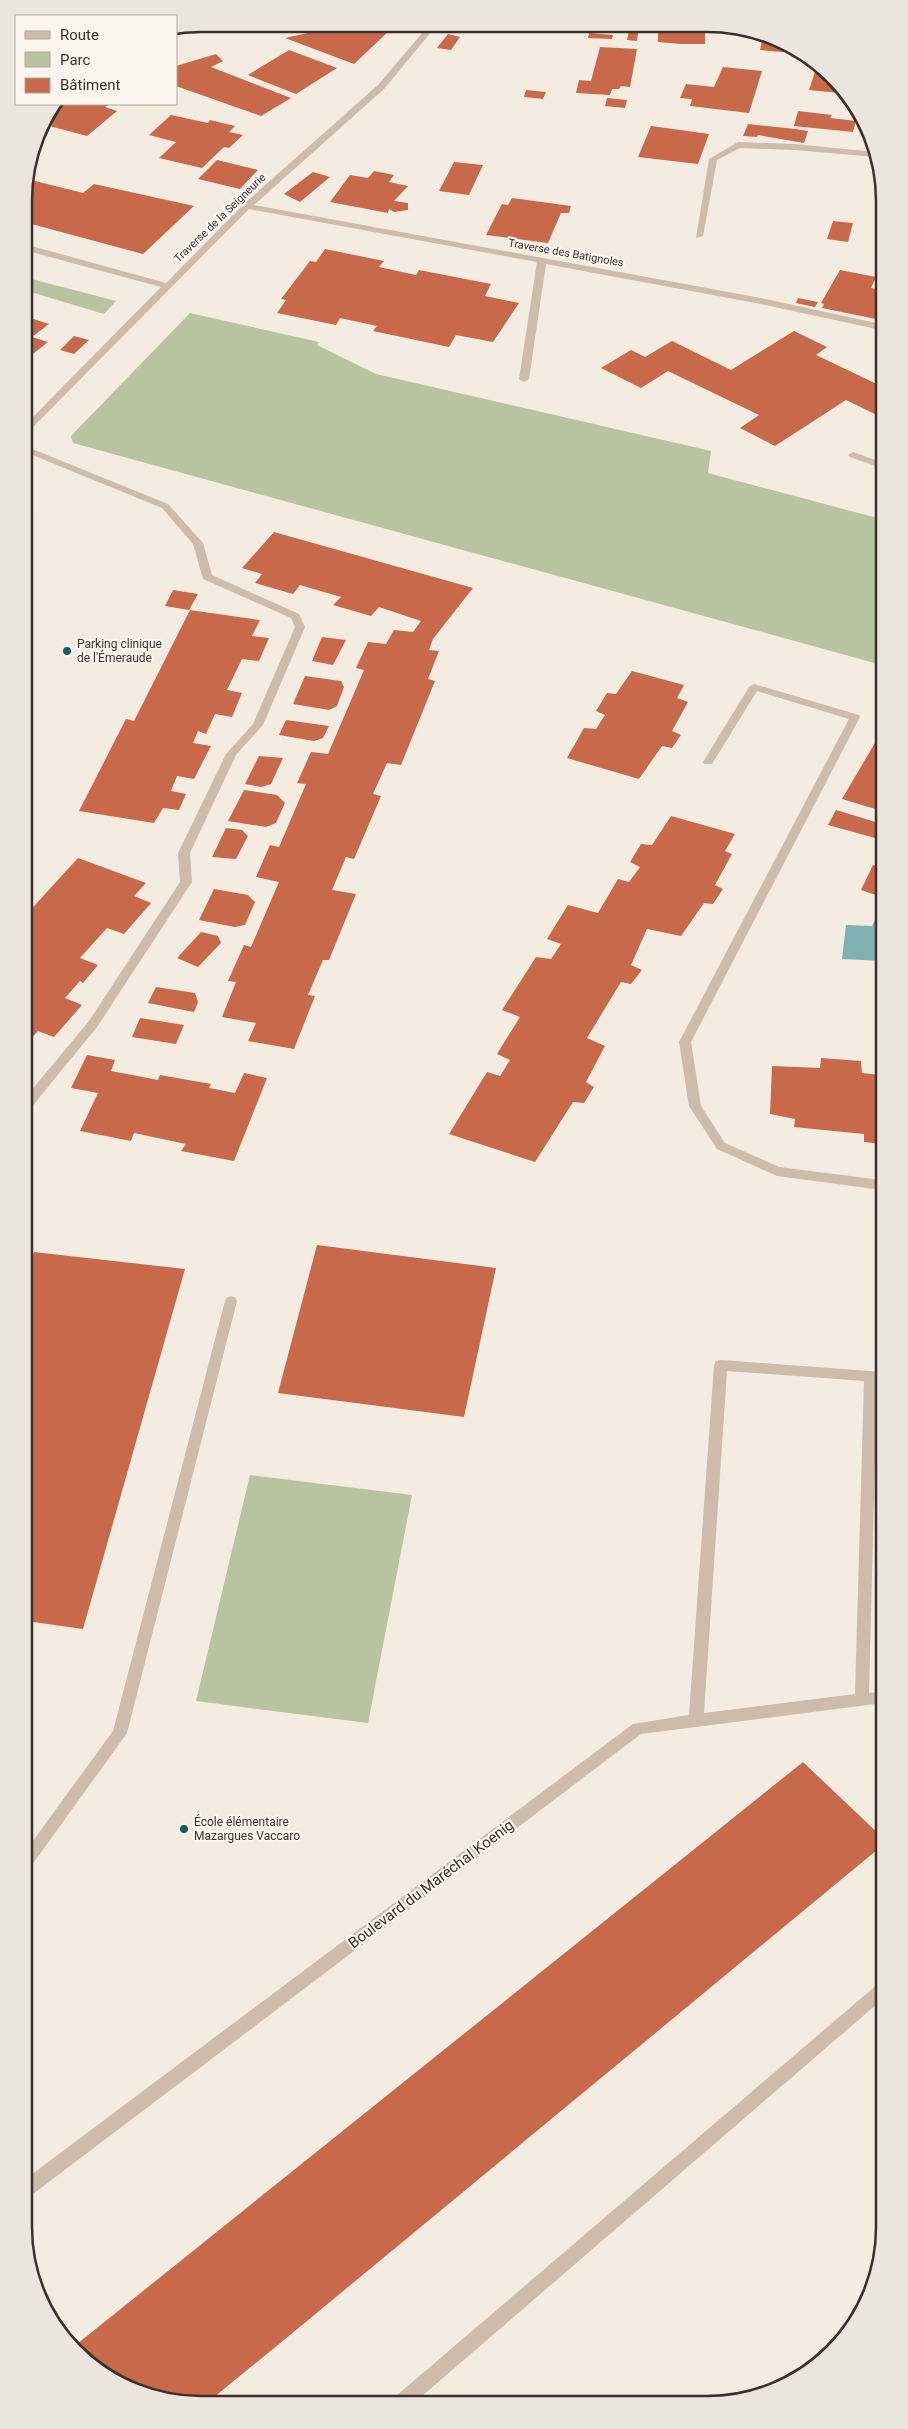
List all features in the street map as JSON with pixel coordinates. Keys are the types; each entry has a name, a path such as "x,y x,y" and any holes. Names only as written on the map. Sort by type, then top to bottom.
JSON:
{"street":[{"name":"Traverse de la Seigneurie","path":"33,421 247,206 381,87 427,32"},
{"path":"699,236 714,159 738,145 794,146 869,154"},
{"name":"Traverse des Batignoles","path":"247,206 761,301 876,326"},
{"path":"33,249 166,286"},
{"path":"524,379 542,260"},
{"path":"33,453 165,506 198,543 207,577 295,616 300,627 258,725 232,754 184,853 186,882 93,1024 33,1098"},
{"path":"853,454 876,463"},
{"path":"708,762 754,687 855,717 684,1042 695,1106 721,1146 777,1171 876,1184"},
{"path":"32,1853 120,1733 231,1301"},
{"path":"696,1720 721,1364 875,1377"},
{"path":"862,1700 875,1411"},
{"name":"Boulevard du Maréchal Koenig","path":"32,2184 638,1728 875,1698"},
{"path":"408,2397 875,1996"}],"green space":[{"path":"33,279 116,301 104,314 33,293"},
{"path":"190,313 319,342 317,345 376,374 711,451 708,473 876,518 876,663 73,443 71,436"},
{"path":"250,1475 412,1495 368,1723 196,1701"}],"water":[{"path":"876,918 876,961 842,959 846,925 872,926"}],"building":[{"path":"312,32 388,32 354,64 285,38"},
{"path":"629,32 638,32 637,41 627,40"},
{"path":"658,32 705,32 705,44 658,42"},
{"path":"589,33 613,35 612,39 588,38"},
{"path":"448,34 460,37 451,50 437,48"},
{"path":"762,41 786,52 760,50"},
{"path":"600,47 637,49 630,87 621,86 619,89 612,89 610,95 576,93 579,80 591,81"},
{"path":"289,50 337,68 296,94 248,75"},
{"path":"216,54 223,61 211,67 291,98 261,116 178,87 178,65"},
{"path":"723,67 762,71 749,113 690,106 692,99 680,98 686,84 714,87"},
{"path":"815,72 836,93 809,90"},
{"path":"526,90 546,92 543,99 524,97"},
{"path":"607,98 627,100 625,108 605,106"},
{"path":"63,105 108,105 105,107 117,111 87,136 50,126"},
{"path":"798,111 832,115 830,118 856,122 853,132 794,126"},
{"path":"171,115 208,123 210,120 235,126 229,132 243,135 229,148 224,147 202,168 159,158 176,142 149,135"},
{"path":"748,124 808,131 804,143 758,135 757,137 743,136"},
{"path":"651,126 709,134 698,164 638,157"},
{"path":"217,160 258,170 240,189 198,179"},
{"path":"454,162 483,165 469,195 439,191"},
{"path":"374,171 394,175 389,182 408,186 394,201 408,203 408,210 394,212 389,209 388,213 330,202 350,175 368,178"},
{"path":"313,172 330,177 300,202 284,194"},
{"path":"34,181 83,193 94,184 194,206 143,254 33,224"},
{"path":"512,198 571,206 569,213 561,213 548,243 486,235 502,204 508,205"},
{"path":"833,221 853,223 848,242 827,239"},
{"path":"325,249 384,261 379,267 416,275 419,270 491,284 485,296 519,303 493,342 456,335 449,347 373,331 377,326 340,318 336,325 277,313 286,300 281,299 310,261 316,262"},
{"path":"840,270 876,277 871,288 876,289 876,319 822,308 824,304 821,303"},
{"path":"798,298 818,302 815,307 796,303"},
{"path":"33,319 49,324 33,336"},
{"path":"794,331 827,347 816,355 876,384 876,415 846,400 775,446 740,428 759,415 668,371 641,388 601,368 631,350 645,357 672,341 731,370"},
{"path":"74,336 89,340 74,354 60,350"},
{"path":"33,337 48,342 33,354"},
{"path":"274,532 473,588 433,639 429,650 439,651 428,679 435,681 401,765 387,763 373,794 381,796 354,859 346,857 332,890 356,894 329,960 323,960 308,995 315,996 294,1049 248,1041 256,1023 222,1017 236,982 228,981 244,945 251,947 279,882 256,877 270,845 279,847 306,784 297,783 311,752 328,754 364,670 356,668 368,642 386,644 394,630 413,632 421,621 379,607 371,616 333,605 341,597 300,585 293,594 255,583 262,574 242,568"},
{"path":"173,590 198,594 189,610 165,606"},
{"path":"190,610 260,620 252,636 269,638 259,661 242,659 227,690 242,693 232,717 215,714 206,734 198,731 193,743 211,746 194,779 177,776 171,791 186,794 179,810 163,808 154,823 79,811 126,719 134,721"},
{"path":"322,637 346,640 333,665 312,661"},
{"path":"632,671 684,685 677,698 688,702 672,731 681,735 672,748 662,746 639,779 567,758 584,728 596,729 605,715 596,711 607,693 616,694"},
{"path":"305,676 341,681 344,687 337,706 329,710 293,704"},
{"path":"286,720 329,726 323,738 314,741 279,735"},
{"path":"876,742 876,809 842,799"},
{"path":"259,756 283,758 271,784 261,787 245,784"},
{"path":"244,790 277,795 285,803 276,823 266,827 228,821"},
{"path":"836,810 876,822 876,838 828,825"},
{"path":"671,816 735,834 725,851 732,854 715,885 723,889 713,904 704,903 681,936 647,929 631,965 642,970 631,984 621,982 587,1038 605,1046 586,1082 594,1087 584,1103 573,1102 535,1162 449,1134 487,1072 500,1076 510,1060 497,1054 520,1017 502,1010 536,957 551,959 561,944 547,939 568,905 598,913 618,879 629,882 640,867 630,862 641,844 652,845"},
{"path":"226,828 242,830 248,836 236,859 212,857"},
{"path":"78,858 146,883 134,896 151,903 124,934 107,928 80,958 98,965 83,983 80,981 65,998 82,1005 54,1037 38,1031 33,1037 33,908"},
{"path":"873,865 876,866 876,895 861,890"},
{"path":"214,889 248,895 255,902 245,925 235,927 199,920"},
{"path":"201,932 218,936 221,943 198,967 177,958"},
{"path":"156,987 195,993 198,1002 194,1012 148,1003"},
{"path":"140,1018 184,1025 176,1044 132,1037"},
{"path":"87,1055 115,1060 111,1071 158,1080 160,1075 211,1084 209,1088 235,1093 244,1073 267,1078 234,1161 181,1151 186,1144 134,1133 131,1141 80,1131 98,1093 71,1088"},
{"path":"821,1058 861,1061 862,1073 876,1074 876,1143 864,1142 864,1134 794,1127 795,1119 770,1114 772,1066 820,1068"},
{"path":"317,1245 496,1268 464,1417 278,1393"},
{"path":"34,1252 185,1269 83,1629 32,1622 32,1257"},
{"path":"803,1762 875,1831 875,1851 214,2397 179,2395 147,2388 117,2374 98,2362 78,2343"}],"place":[{"name":"Parking clinique de l'Émeraude","path":"67,651"},
{"name":"École élémentaire Mazargues Vaccaro","path":"184,1829"}]}
